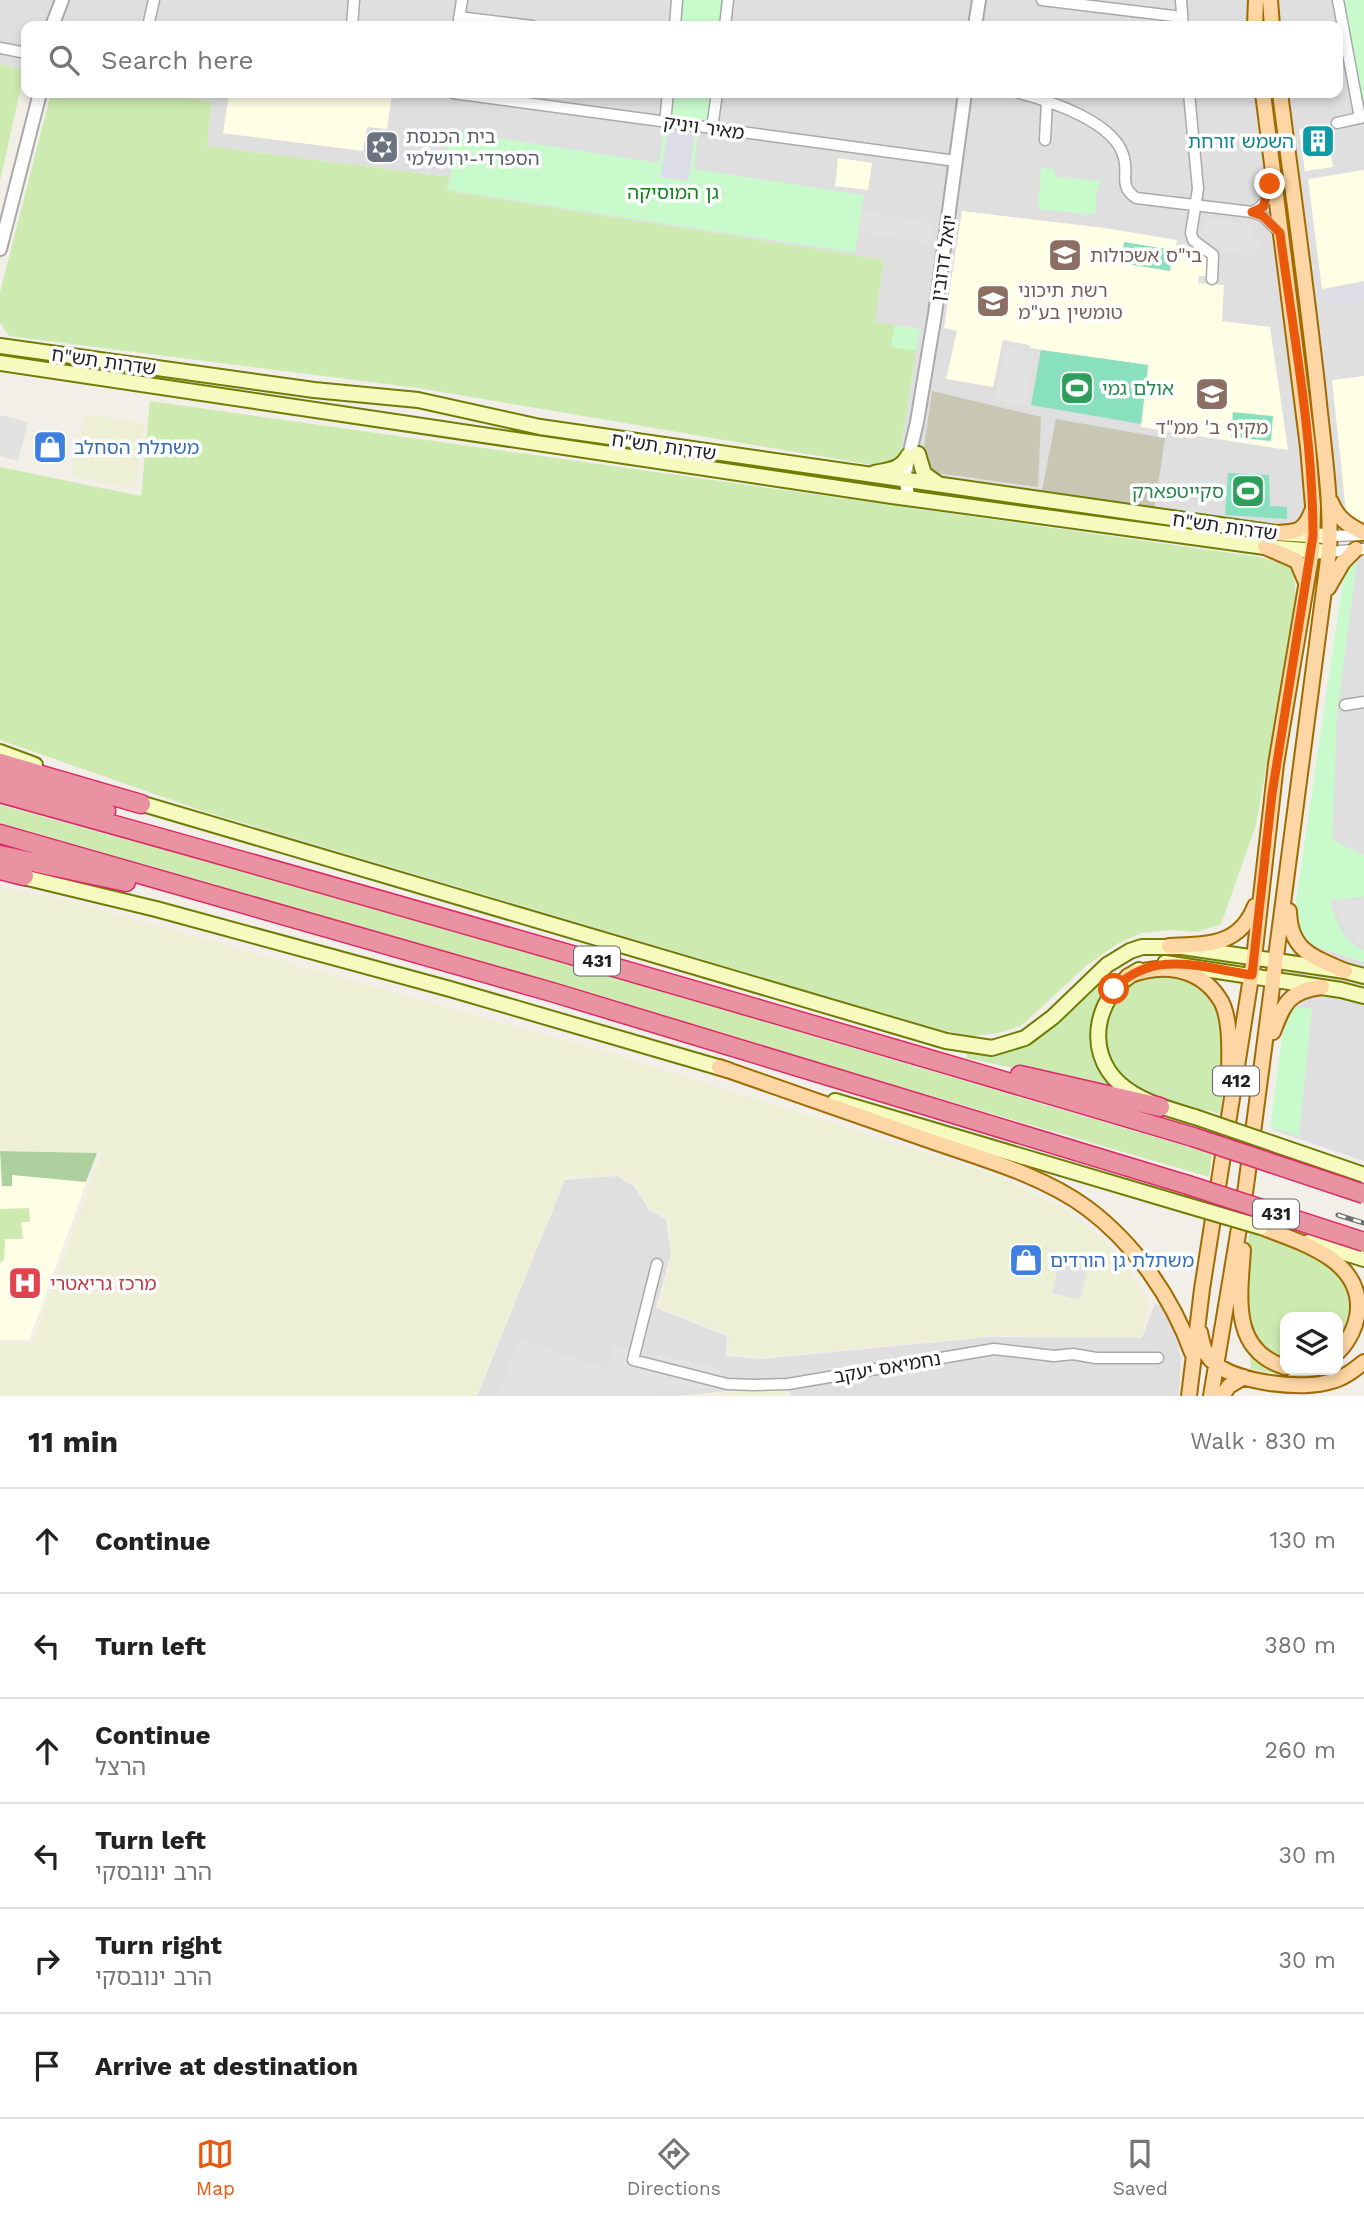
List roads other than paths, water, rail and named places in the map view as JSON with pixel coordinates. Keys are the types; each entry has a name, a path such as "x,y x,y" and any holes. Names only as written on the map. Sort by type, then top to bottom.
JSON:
{"highway":[{"path":"0,763 141,804"},
{"path":"0,777 390,901"},
{"name":"431","path":"0,793 390,901 893,1048 1192,1137 1364,1194"},
{"name":"431","path":"0,834 555,993 1188,1185 1364,1242"},
{"path":"0,855 315,925"},
{"path":"0,871 24,876"},
{"path":"893,1048 1160,1107"}],"main road":[{"path":"1255,21 1256,0"},
{"path":"1270,0 1272,21"},
{"name":"412","path":"1189,1396 1252,975 1275,774 1313,536 1308,447 1264,98"},
{"name":"412","path":"1211,1396 1246,1186 1275,979 1330,536 1308,302 1281,98"},
{"name":"שדרות תש\"ח","path":"4,345 314,390 418,400 540,428 948,487 1276,533 1330,536"},
{"name":"שדרות תש\"ח","path":"0,363 908,498 1265,547 1329,552"},
{"path":"0,371 23,367"},
{"path":"866,475 898,467 913,455 924,474 948,487"},
{"path":"1328,494 1335,512 1351,527 1364,534"},
{"path":"1276,533 1305,527 1313,506"},
{"path":"1265,547 1297,561 1306,585"},
{"path":"1325,592 1343,562 1360,549"},
{"path":"0,752 141,804 970,1046 992,1048 1026,1038 1053,1017 1096,975 1118,958 1142,947 1209,944 1242,929 1252,915 1264,871"},
{"path":"1290,855 1289,913 1292,934 1309,953 1345,971"},
{"path":"24,876 410,978 1364,1259"},
{"path":"1169,946 1364,976"},
{"path":"1364,996 1322,986 1172,963 1146,967 1128,976 1114,989 1102,1010 1098,1030 1100,1051 1107,1068 1121,1085 1160,1107 1364,1175"},
{"path":"1128,976 1148,969 1175,969 1200,980 1219,998 1224,1010 1229,1042 1227,1136"},
{"path":"1261,1067 1285,1004 1298,992 1322,986"},
{"path":"719,1067 972,1155 1069,1197 1104,1222 1136,1257 1178,1316 1193,1357"},
{"path":"1246,1186 1241,1276 1243,1325 1245,1335 1253,1348 1280,1365"},
{"path":"1261,1227 1325,1254 1340,1266 1353,1285 1358,1300 1357,1316 1349,1339 1343,1346"},
{"path":"1198,1323 1206,1353 1216,1364 1244,1377 1294,1385 1320,1384 1344,1376 1364,1362"},
{"path":"1222,1396 1232,1383 1244,1377"}],"street":[{"path":"54,21 64,0"},
{"path":"61,21 64,0"},
{"path":"149,21 154,0"},
{"path":"352,21 354,0"},
{"path":"458,21 462,0"},
{"path":"675,21 677,0"},
{"path":"725,21 728,0"},
{"path":"976,21 979,0"},
{"path":"1042,0 1177,21"},
{"path":"1181,0 1183,21"},
{"path":"1338,0 1342,21"},
{"path":"1337,123 1362,117 1343,24"},
{"path":"0,48 21,52"},
{"path":"0,249 37,98"},
{"name":"מאיר ויניק","path":"490,98 956,161"},
{"path":"665,122 667,98"},
{"path":"712,128 716,98"},
{"name":"יואל דרובין","path":"908,498 964,98"},
{"path":"1039,98 1076,112 1106,131 1125,158 1127,191 1136,198 1252,212 1263,216 1280,233"},
{"path":"1189,98 1198,189 1191,233 1192,240 1213,255 1212,279"},
{"path":"1045,140 1047,100"},
{"path":"1252,212 1263,207 1266,201 1270,184 1270,160"},
{"path":"1330,536 1364,534"},
{"path":"1329,552 1360,549"},
{"path":"1345,705 1364,702"},
{"name":"נחמיאס יעקב","path":"657,1264 633,1360 727,1384 788,1384 994,1349 1054,1356 1073,1354 1096,1358 1158,1358"}],"railway":[{"path":"1338,1215 1364,1223"}],"place":[{"name":"השמש זורחת","path":"1318,141"},
{"name":"בית הכנסת הספרדי-ירושלמי","path":"382,147"},
{"name":"בי\"ס אשכולות","path":"1065,255"},
{"name":"רשת תיכוני טומשין בע\"מ","path":"993,301"},
{"name":"אולם גמי","path":"1077,388"},
{"name":"מקיף ב' ממ\"ד","path":"1212,394"},
{"name":"משתלת הסחלב","path":"50,447"},
{"name":"סקייטפארק","path":"1248,491"},
{"name":"משתלת גן הורדים","path":"1026,1260"},
{"name":"מרכז גריאטרי","path":"25,1283"}],"park label":[{"name":"גן המוסיקה","path":"673,192"}]}
